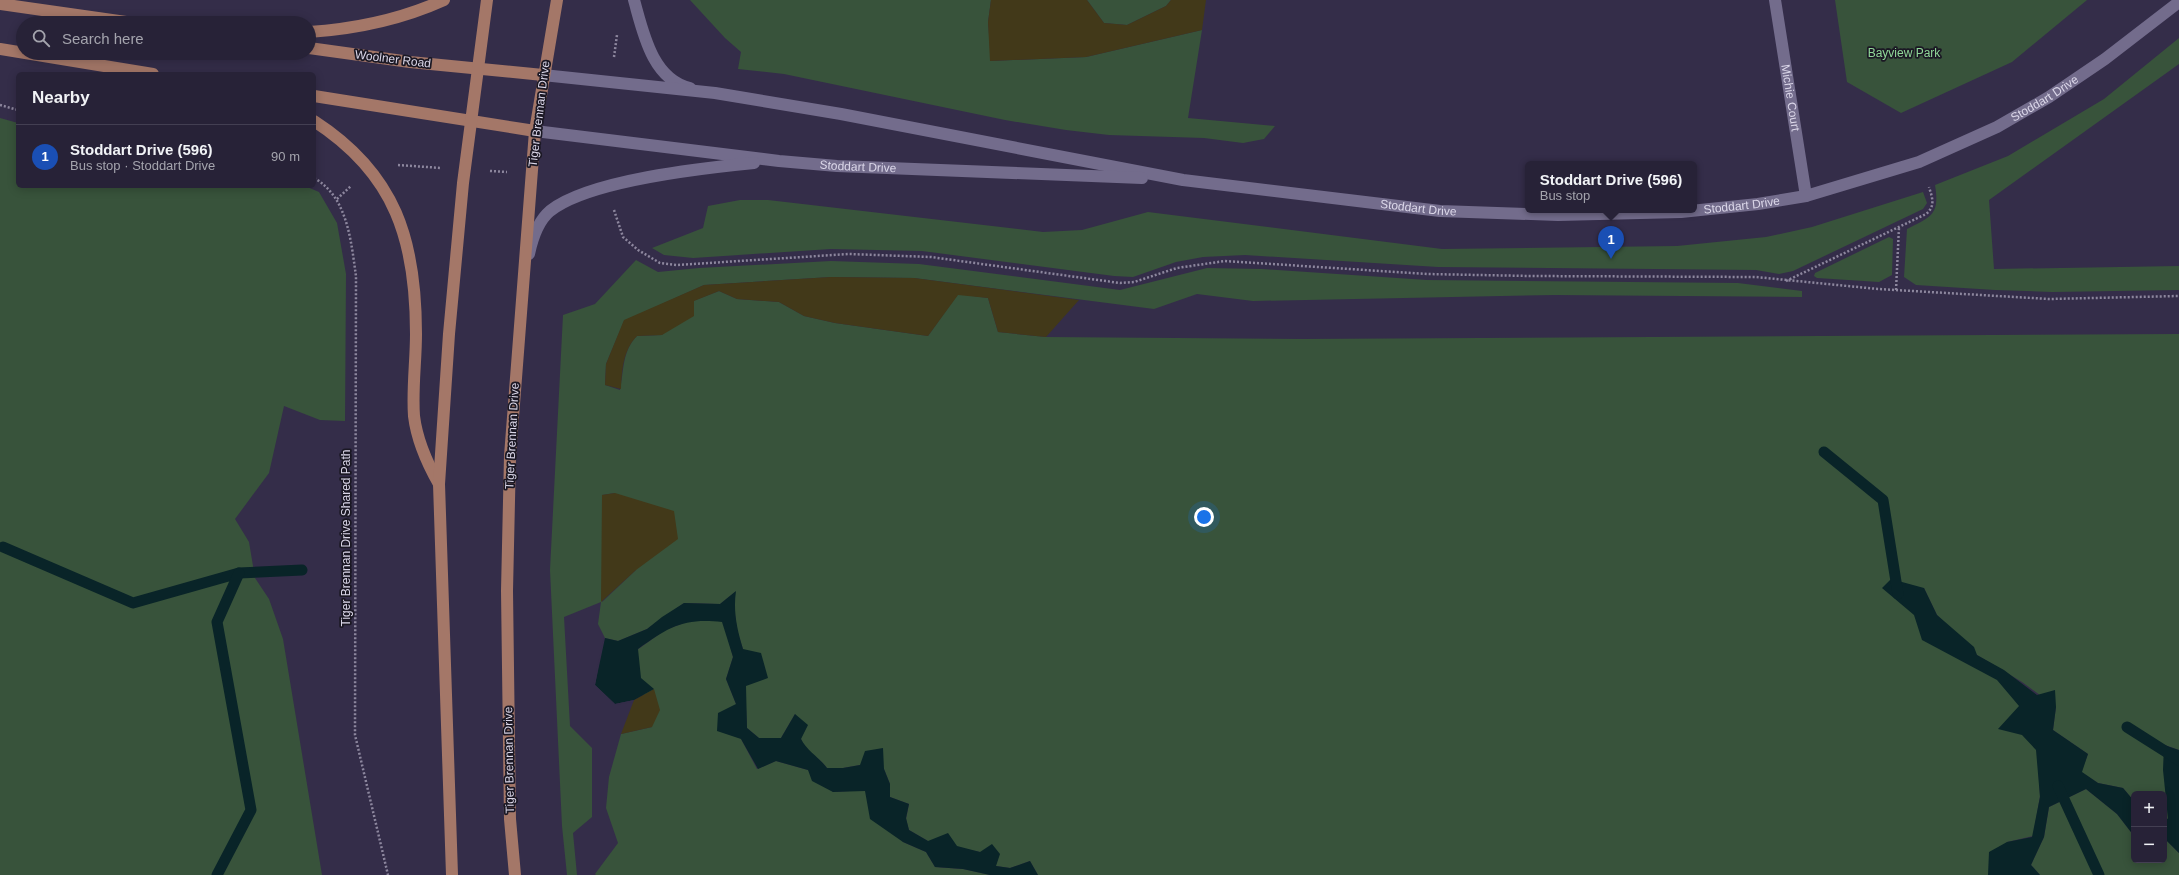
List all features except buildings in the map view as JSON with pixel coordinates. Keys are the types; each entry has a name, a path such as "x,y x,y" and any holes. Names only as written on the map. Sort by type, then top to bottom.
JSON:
{"main road":[{"path":"316,31 354,27 386,20 444,0"},
{"path":"452,875 439,484 449,334 470,122 487,0"},
{"name":"Tiger Brennan Drive","path":"515,875 510,819 507,592 510,456 522,284 535,131 556,0"},
{"path":"0,4 84,16"},
{"path":"0,49 16,52"},
{"name":"Woolner Road","path":"316,49 410,62 543,75"},
{"path":"67,60 141,72"},
{"path":"316,96 470,122 535,131"},
{"path":"316,122 354,151 376,175 393,205 404,231 411,261 415,295 414,416 424,456 439,484"}],"street":[{"path":"634,0 642,28 652,54 660,68 684,86 715,93"},
{"name":"Michie Court","path":"1775,0 1806,196"},
{"name":"Stoddart Drive","path":"1697,210 1758,204 1806,196 1920,162 1997,127 2049,98 2105,59 2179,2"},
{"name":"Stoddart Drive","path":"543,75 715,93 841,114 1183,180 1440,211 1550,215 1637,213"},
{"name":"Stoddart Drive","path":"535,131 779,161 836,166 1183,180"},
{"path":"522,284 532,241 540,224 549,212 562,203 600,190 658,176 779,161"}],"path":[{"path":"0,105 16,109"},
{"name":"Tiger Brennan Drive Shared Path","path":"316,180 337,199 351,237 356,276 355,735 388,875"},
{"path":"1786,281 1930,211 1933,202 1929,187"},
{"path":"1896,290 1899,227"},
{"path":"623,237 648,258 660,263 677,265 849,254 932,257 1120,283 1134,282 1177,268 1225,261 1427,274 1530,276 1736,276 1896,290 2049,299 2179,296"}],"green space":[{"path":"690,0 991,0 988,22 991,61 1086,57 1202,30 1188,118 1275,126 1264,139 1243,143 1204,138 1109,135 1005,120 784,74 738,69 741,52 725,38"},
{"path":"1087,0 1171,0 1166,6 1127,25 1104,23"},
{"name":"Bayview Park","path":"1835,0 2087,0 2012,62 1901,113 1847,82"},
{"path":"2179,38 2179,64 1989,200 1994,269 2179,266 2179,290 2052,292 1995,290 1916,285 1904,277 1907,229 1928,218 1932,214 1936,203 1935,185 2008,156 2104,99"},
{"path":"0,118 16,122 16,188 310,188 319,192 337,223 346,274 345,421 320,420 284,406 269,473 235,519 249,542 255,578 269,599 283,639 322,875 0,875"},
{"path":"1923,192 1927,203 1923,209 1793,271 1779,274 1756,270 1438,267 1245,255 1203,257 1176,262 1133,277 1114,276 922,251 831,249 693,258 664,255 652,248 703,228 708,206 740,200 768,200 1043,232 1082,230 1148,212 1442,249 1677,246 1766,237 1812,227"},
{"path":"1889,237 1893,239 1892,275 1879,282 1817,278 1814,276 1815,273"},
{"path":"636,260 658,272 699,268 831,261 919,264 1120,290 1207,268 1262,269 1427,280 1738,283 1802,291 1802,297 1555,295 1253,301 1197,294 1154,309 914,278 831,277 704,285 624,321 606,364 605,385 620,390 626,355 632,342 637,336 662,335 693,301 719,291 737,299 779,302 804,316 835,323 928,336 958,294 988,298 998,332 1046,337 1302,339 2179,334 2179,750 2165,745 2167,791 2131,791 2131,797 2123,788 2098,783 2081,772 2088,754 2053,730 2056,707 2022,682 1977,655 1937,615 1924,588 1894,596 1964,660 1997,679 2020,706 2022,734 2037,749 2040,796 2033,836 2007,842 1989,875 1038,875 1030,861 1010,868 996,866 980,852 928,841 909,830 906,819 909,804 890,797 890,784 884,769 860,765 843,768 827,768 821,761 808,751 804,745 800,737 795,714 781,738 759,738 747,728 743,649 737,630 734,606 735,592 720,604 684,603 647,629 618,641 605,638 598,624 601,602 564,617 570,726 592,748 592,817 573,833 577,875 567,875 562,826 550,570 563,315 595,304","holes":["615,493 636,570 602,602 602,495"]},
{"path":"698,618 723,621 733,657 726,679 736,704 741,739 757,769 776,761 808,770 833,792 865,790 903,842 926,852 935,867 963,869 990,875 596,875 595,874 618,843 606,808 609,777 621,734 652,727 640,680 637,650 665,630"},
{"path":"2086,789 2117,814 2131,832 2131,863 2167,863 2167,841 2179,853 2179,875 2040,875 2031,865 2044,837 2049,807"},
{"path":"2167,794 2168,819 2167,818"}],"sand":[{"path":"991,0 1087,0 1104,23 1127,25 1166,6 1171,0 1206,0 1202,30 1086,57 990,61 988,22"},
{"path":"831,277 914,278 1079,300 1046,337 998,332 988,298 958,295 928,336 835,323 804,316 779,302 737,299 719,291 694,301 694,316 662,335 637,336 626,354 621,389 605,385 606,364 624,320 704,285"},
{"path":"615,493 674,511 678,539 636,570 601,602 602,495"},
{"path":"654,689 660,710 652,727 621,734 634,700"}],"shaded area":[{"path":"1891,579 1924,588 1937,615 1974,647 1977,655 2004,670 2037,695 2055,690 2056,707 2053,730 2088,754 2082,772 2098,783 2123,788 2131,797 2131,832 2117,814 2086,789 2049,807 2044,837 2031,865 2040,875 1988,875 1989,852 2007,842 2032,837 2040,797 2036,750 2022,735 1998,729 2019,706 1997,680 1922,640 1914,615 1882,588"},
{"path":"736,591 736,620 743,649 761,653 768,678 746,686 747,728 759,738 781,738 795,714 808,725 801,739 810,751 827,768 843,768 860,765 865,751 883,748 884,769 890,784 890,797 909,804 906,818 909,830 928,841 948,833 957,846 980,852 992,844 1000,854 996,866 1010,868 1030,861 1038,875 990,875 963,869 935,867 926,852 903,842 870,819 865,791 833,792 812,781 808,770 776,761 758,769 741,739 717,731 718,713 736,704 726,679 733,657 722,622 697,621 686,623 668,630 638,649 641,678 654,689 634,700 615,704 595,685 605,638 618,641 647,629 684,603 720,604"},
{"path":"2164,745 2179,750 2179,853 2167,841 2167,791 2165,791 2163,770"}],"pier":[{"path":"604,636 595,685 615,704 634,700 633,702 614,705 593,686"}],"waterway":[{"path":"1824,452 1883,500 1898,594"},
{"path":"3,547 133,603 239,573 302,570"},
{"path":"217,875 251,810 217,622 239,573"},
{"path":"2127,727 2179,760"},
{"path":"2058,786 2099,875"}],"place":[{"name":"Stoddart Drive (596)","path":"1611,259"}]}
